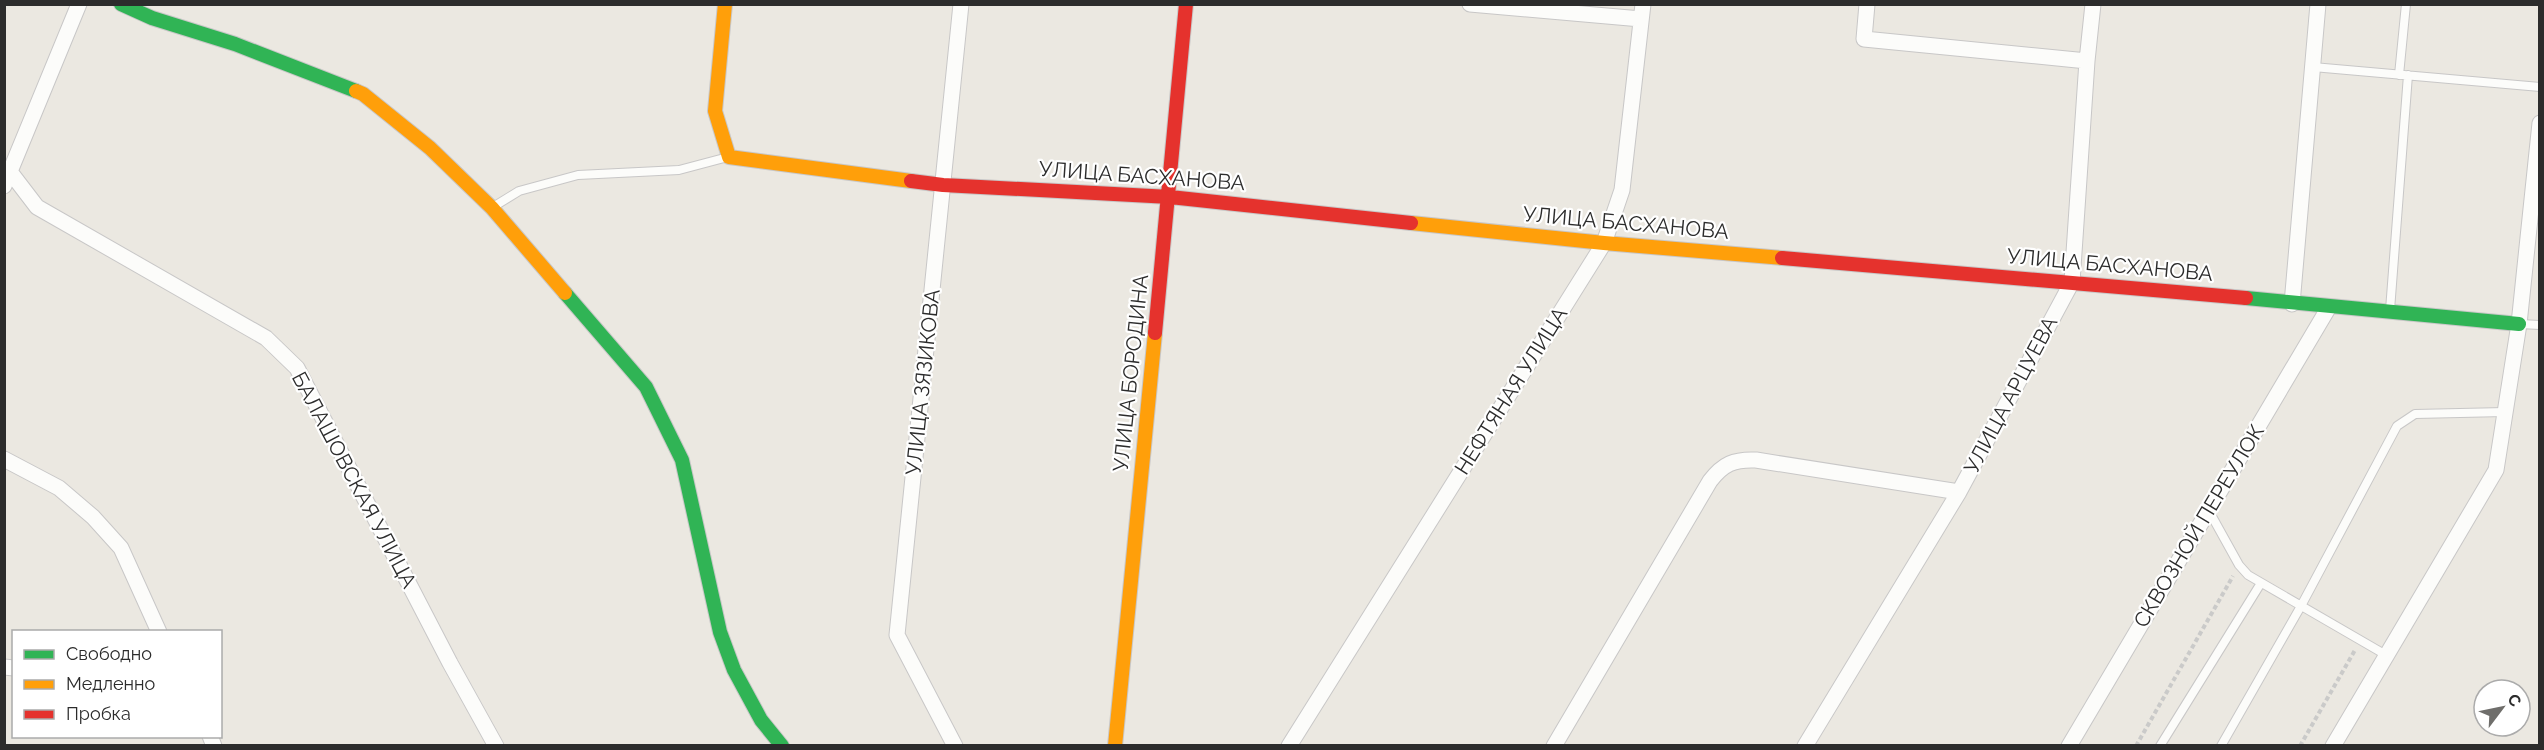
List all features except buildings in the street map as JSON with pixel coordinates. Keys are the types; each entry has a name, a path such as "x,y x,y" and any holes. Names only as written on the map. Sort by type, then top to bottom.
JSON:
{"street":[{"path":"7,176 79,4"},
{"path":"121,4 152,18 236,44 363,94 430,148 492,208 646,387 682,460 720,632 734,670 761,720 779,745"},
{"path":"725,4 715,111 729,157"},
{"name":"УЛИЦА ЗЯЗИКОВА","path":"955,746 897,635 961,4"},
{"name":"УЛИЦА БОРОДИНА","path":"1115,746 1170,196 1186,4"},
{"path":"1470,4 1642,12"},
{"path":"1867,4 1864,39 2087,61"},
{"name":"УЛИЦА АРЦУЕВА","path":"1805,746 1959,492 2072,282 2093,4"},
{"path":"2292,304 2319,4"},
{"name":"НЕФТЯНАЯ УЛИЦА","path":"1289,746 1604,243 1622,190 1642,12"},
{"path":"2333,746 2496,470 2519,324 2540,123"},
{"name":"УЛИЦА БАСХАНОВА","path":"729,157 943,185 1170,196 1604,243 2072,282 2519,324"},
{"name":"БАЛАШОВСКАЯ УЛИЦА","path":"7,176 38,207 266,338 297,368 450,663 496,746"},
{"name":"СКВОЗНОЙ ПЕРЕУЛОК","path":"2069,746 2329,307"},
{"path":"4,459 58,488 93,517 121,548 158,630"},
{"path":"1554,746 1710,481 1727,463 1740,459 1756,460 1959,492"}],"lane":[{"path":"2398,75 2406,4"},
{"path":"2313,67 2540,87"},
{"path":"2390,312 2408,75"},
{"path":"492,208 519,190 578,175 679,170 729,157"},
{"path":"2519,324 2540,325"},
{"path":"2220,746 2301,606 2397,426 2415,414 2505,412"},
{"path":"2209,511 2248,575 2386,655"},
{"path":"2160,746 2261,583"}],"path":[{"path":"2136,746 2240,565"},
{"path":"2300,746 2361,640"}],"traffic: fast":[{"path":"121,4 152,18 235,44 356,91"},
{"path":"565,293 646,387 682,460 720,632 734,670 761,720 782,746"},
{"path":"2246,298 2519,324"}],"traffic: slow":[{"path":"725,4 715,111 729,157 911,181"},
{"path":"356,91 363,94 430,148 492,208 565,293"},
{"path":"1411,223 1782,258"},
{"path":"1115,746 1155,333"}],"traffic: jam":[{"path":"1155,333 1186,4"},
{"path":"911,181 943,185 1170,197 1411,223"},
{"path":"1782,258 2246,298"}]}
